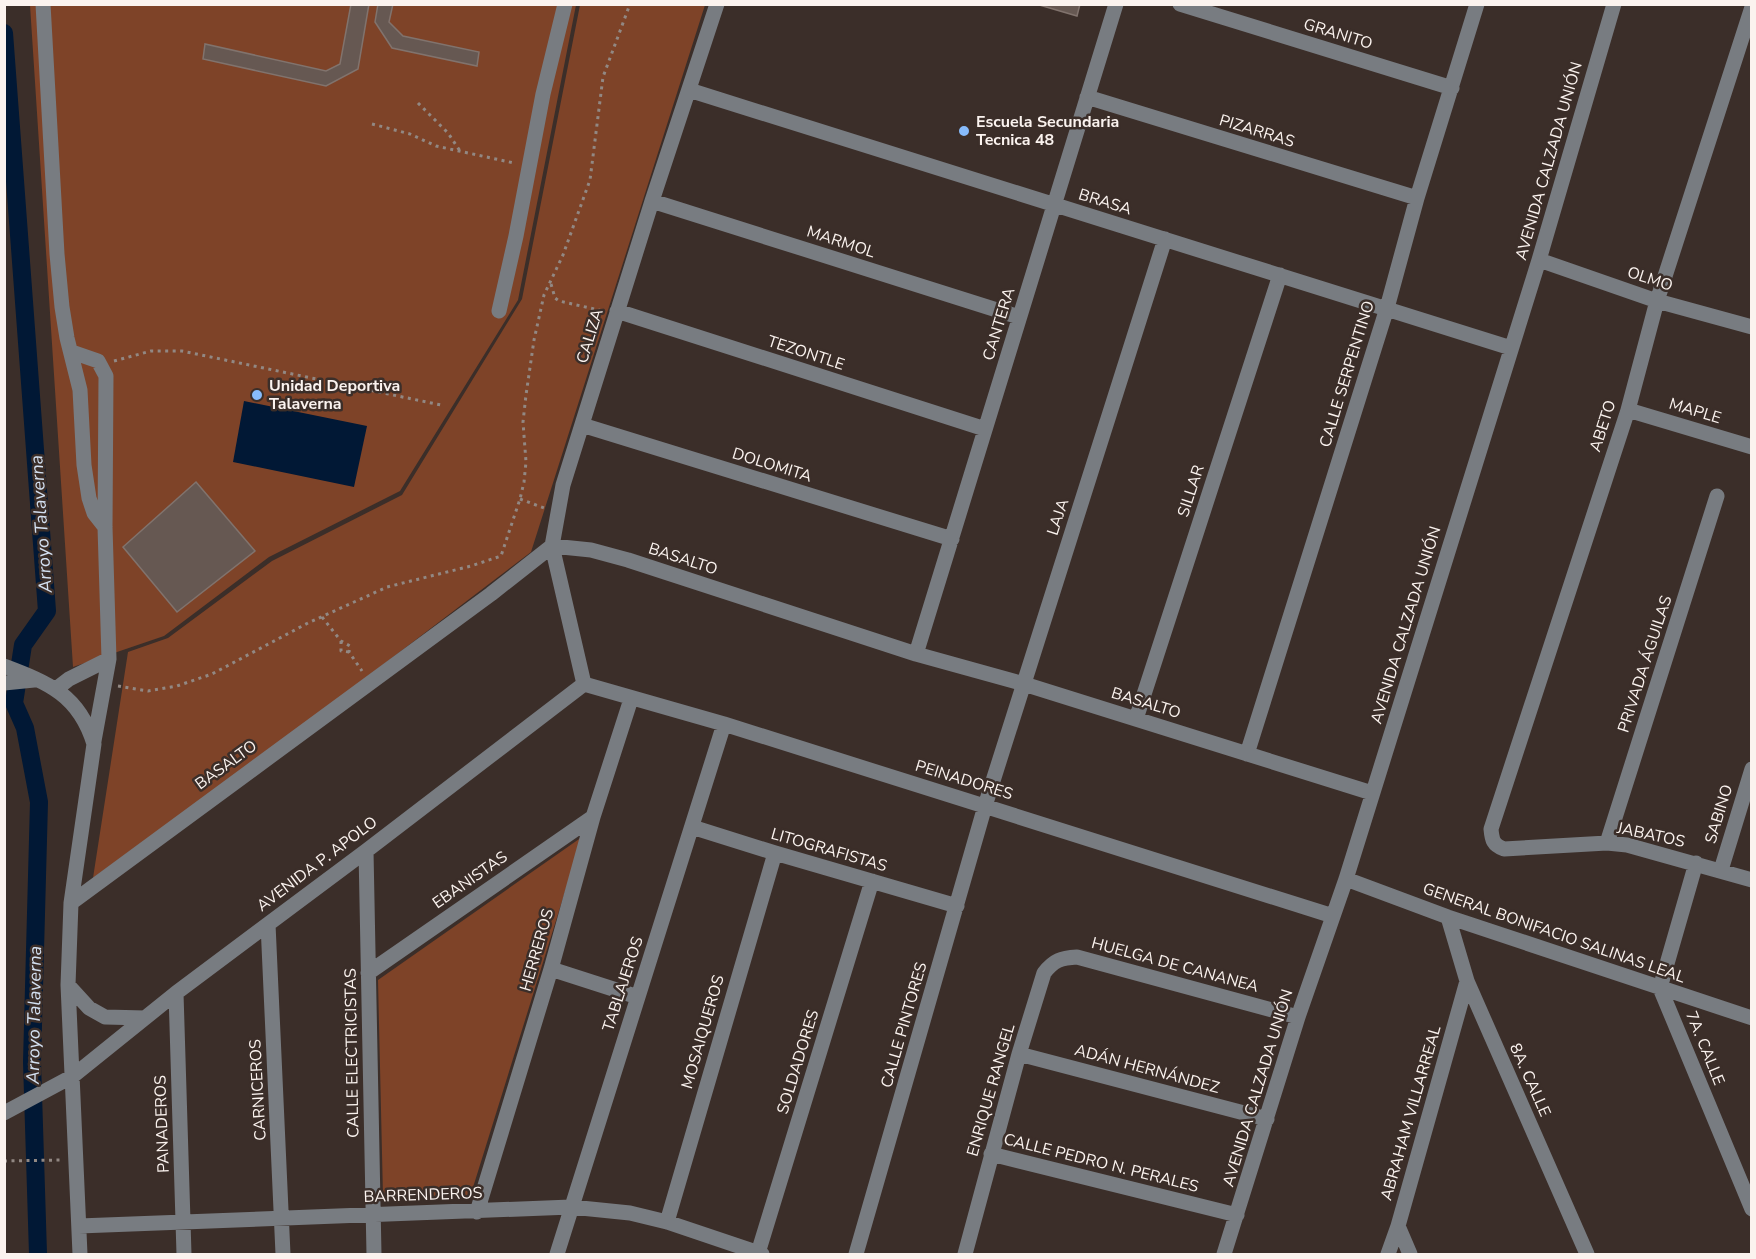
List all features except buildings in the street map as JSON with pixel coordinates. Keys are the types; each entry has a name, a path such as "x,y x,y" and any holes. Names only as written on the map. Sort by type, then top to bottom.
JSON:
{"street":[{"path":"43,4 57,254 67,338 80,390 84,465 89,498 94,513 105,527"},
{"path":"499,311 543,94 565,4"},
{"name":"CALIZA","path":"584,684 552,546 557,513 563,485 617,311 717,4"},
{"name":"CANTERA","path":"916,654 1116,4"},
{"name":"GRANITO","path":"1180,4 1452,88"},
{"name":"CALLE SERPENTINO","path":"1247,754 1387,308 1417,198 1477,4"},
{"name":"AVENIDA CALZADA UNIÓN","path":"1224,1254 1298,1017 1346,879 1539,260 1614,4"},
{"name":"ABETO","path":"1504,849 1496,846 1492,839 1491,829 1628,410 1657,301 1752,7"},
{"name":"BRASA","path":"689,90 1511,348"},
{"name":"PIZARRAS","path":"1087,98 1417,198"},
{"name":"MARMOL","path":"652,201 1019,317"},
{"name":"LAJA","path":"985,806 1165,239"},
{"name":"OLMO","path":"1539,260 1657,301 1752,327"},
{"name":"SILLAR","path":"1136,719 1280,275"},
{"name":"TEZONTLE","path":"617,311 985,429"},
{"path":"72,352 98,361 106,376 105,527 109,659 71,903 68,985 80,1254"},
{"name":"MAPLE","path":"1628,410 1752,447"},
{"name":"DOLOMITA","path":"582,425 952,539"},
{"name":"PRIVADA ÁGUILAS","path":"1608,843 1717,496"},
{"name":"BASALTO","path":"71,903 491,594 552,546 591,550 628,560 916,654 1024,684 1372,793"},
{"path":"4,682 50,685 69,679 109,659"},
{"path":"4,666 50,685 72,703 88,726 94,744"},
{"name":"PEINADORES","path":"584,684 724,724 1333,916"},
{"name":"AVENIDA P. APOLO","path":"6,1112 73,1076 176,993 584,684"},
{"name":"HERREROS","path":"477,1212 551,969 593,817 631,699"},
{"name":"TABLAJEROS","path":"557,1254 724,724"},
{"name":"SABINO","path":"1721,870 1752,769"},
{"name":"CALLE PINTORES","path":"856,1254 985,806"},
{"name":"EBANISTAS","path":"368,973 593,817"},
{"name":"LITOGRAFISTAS","path":"692,826 775,853 957,906"},
{"name":"JABATOS","path":"1504,849 1608,843 1641,848 1752,880"},
{"name":"CALLE ELECTRICISTAS","path":"366,851 374,1254"},
{"name":"MOSAIQUEROS","path":"666,1222 775,853"},
{"path":"1660,988 1696,863"},
{"name":"GENERAL BONIFACIO SALINAS LEAL","path":"1346,879 1448,917 1752,1018"},
{"name":"SOLDADORES","path":"760,1254 872,881"},
{"name":"8A. CALLE","path":"1448,917 1467,981 1587,1254"},
{"name":"CARNICEROS","path":"268,924 284,1254"},
{"name":"HUELGA DE CANANEA","path":"1077,957 1298,1017"},
{"name":"ENRIQUE RANGEL","path":"968,1254 991,1155 1044,973 1051,963 1060,958 1077,957"},
{"path":"551,969 638,997"},
{"name":"ABRAHAM VILLARREAL","path":"1388,1254 1398,1226 1467,981"},
{"path":"68,985 88,1008 105,1017 145,1018"},
{"name":"7A. CALLE","path":"1660,988 1752,1209"},
{"name":"PANADEROS","path":"176,993 184,1254"},
{"name":"ADÁN HERNÁNDEZ","path":"1019,1054 1267,1119"},
{"name":"CALLE PEDRO N. PERALES","path":"991,1155 1237,1215"},
{"name":"BARRENDEROS","path":"79,1226 572,1207 630,1213 666,1222 760,1254"},
{"path":"1398,1226 1410,1254"}],"path":[{"path":"105,685 148,691 177,686 212,674 387,586 471,566 501,556 520,499 526,462 523,422 526,395 544,295 563,255 590,180 603,77 630,4"},
{"path":"418,103 448,133 460,151"},
{"path":"372,124 410,134 436,146 529,166"},
{"path":"550,282 555,298 559,301 599,311 617,311"},
{"path":"101,364 151,351 182,351 441,405"},
{"path":"520,499 557,513"},
{"path":"322,617 340,641 350,646 349,652 369,682"},
{"path":"340,641 341,651 349,652"},
{"path":"5,1161 59,1160"}],"shaded area":[{"name":"Unidad Deportiva Talaverna","path":"30,5 576,5 518,300 400,491 269,557 164,636 73,667"},
{"path":"580,5 705,5 531,552 313,718 93,878 128,652 168,638 272,561 402,495 522,299"},
{"path":"582,837 470,1197 383,1196 378,980"}],"water":[{"path":"244,401 367,426 354,487 233,462"}],"waterway":[{"name":"Arroyo Talaverna","path":"4,33 47,611 23,645 14,703 25,728 39,802 32,1062 38,1254"}],"place":[{"name":"Escuela Secundaria Tecnica 48","path":"964,131"},
{"name":"Unidad Deportiva Talaverna","path":"257,395"}]}
